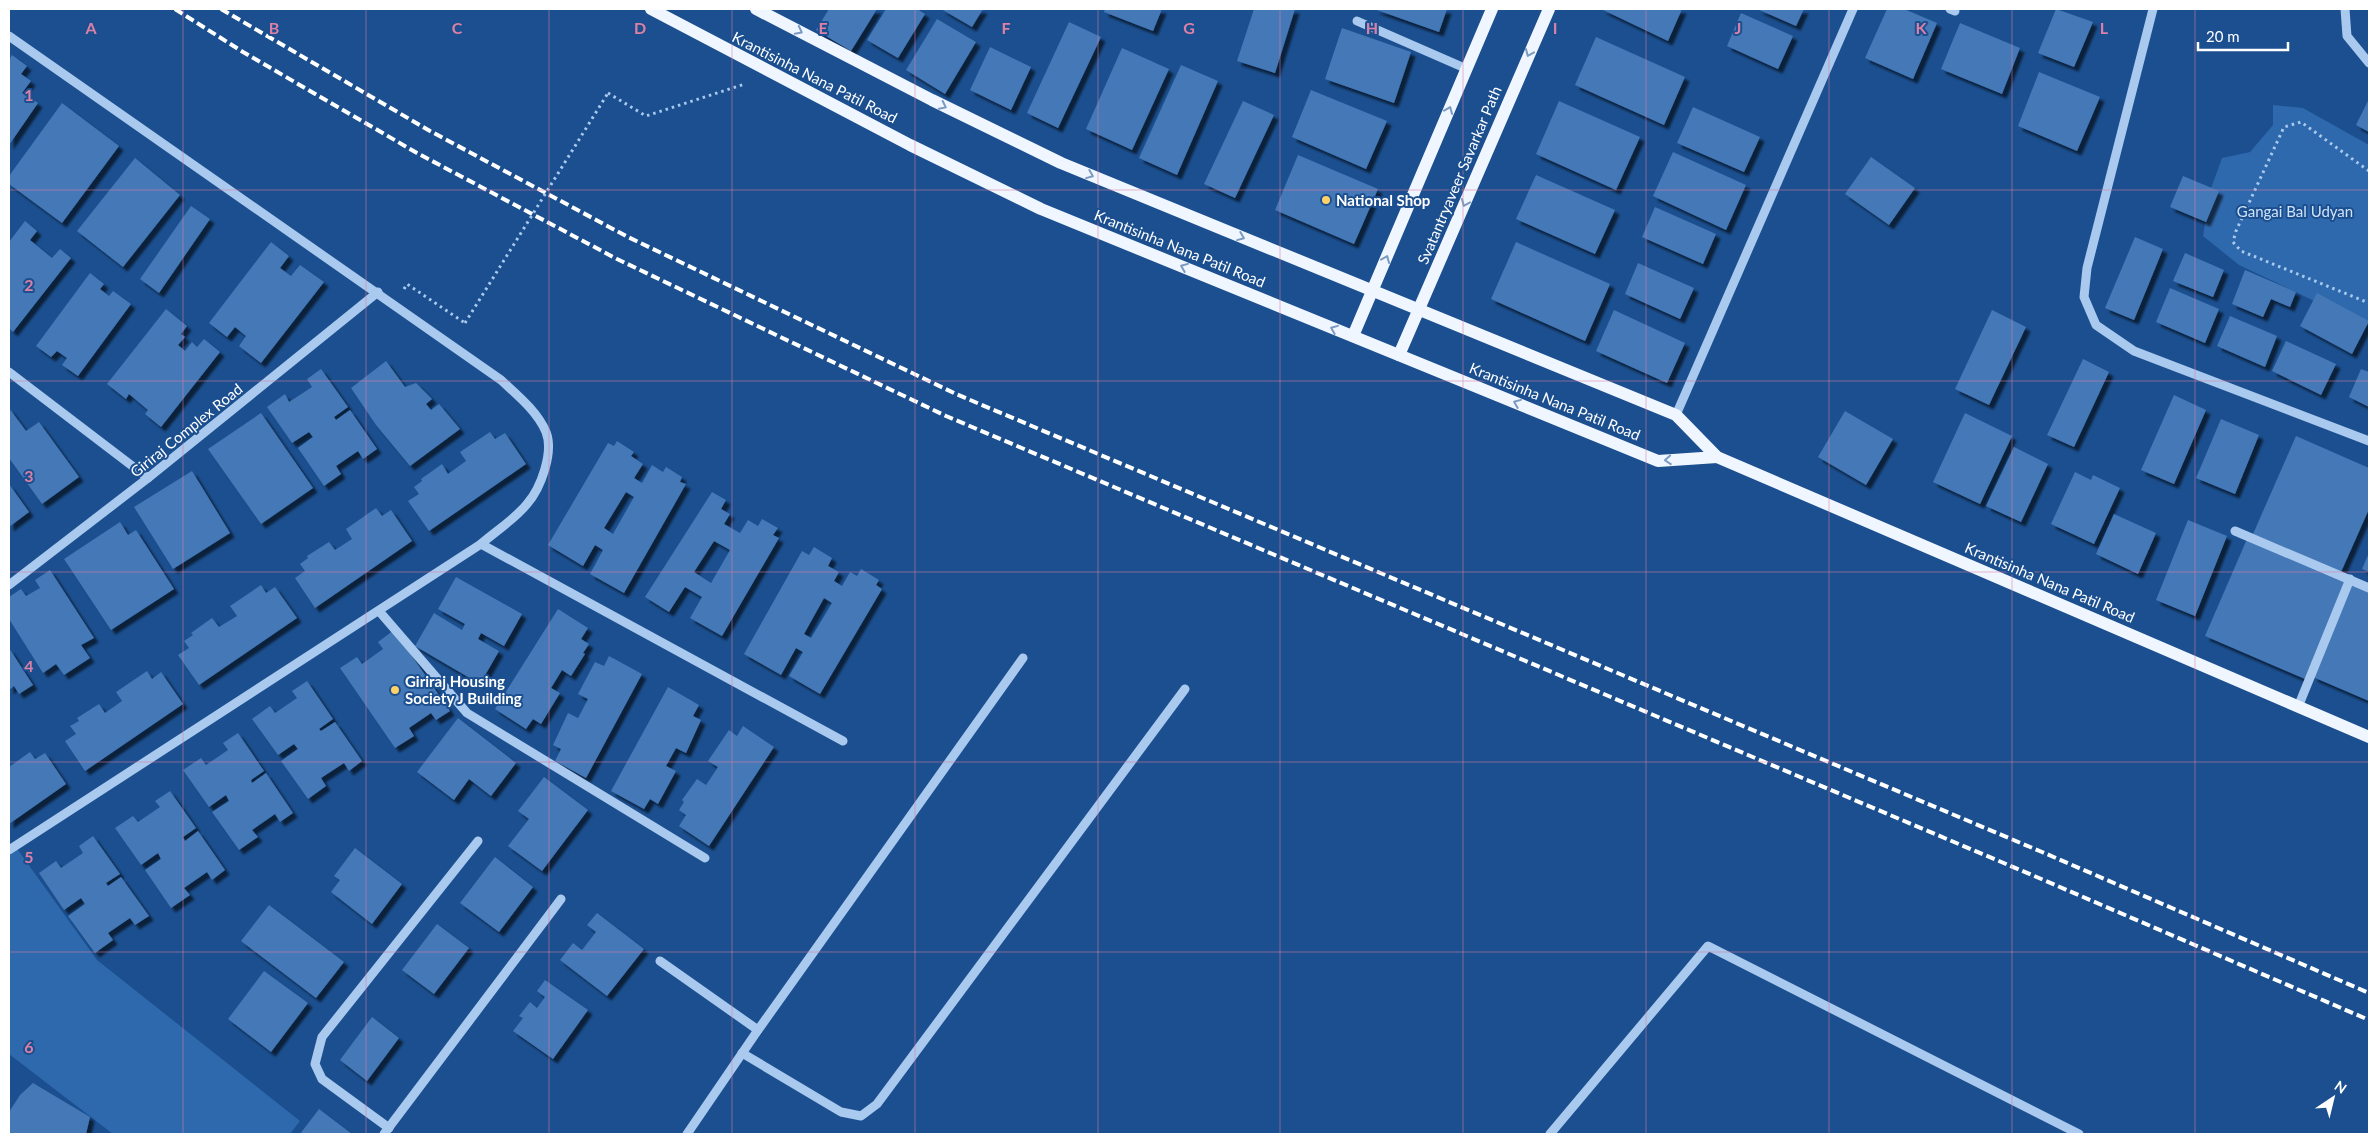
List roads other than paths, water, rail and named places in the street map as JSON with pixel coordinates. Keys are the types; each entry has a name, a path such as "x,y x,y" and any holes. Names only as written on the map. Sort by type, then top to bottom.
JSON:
{"main road":[{"name":"Krantisinha Nana Patil Road","path":"651,9 910,145 1041,209 1658,461 1717,456"},
{"name":"Krantisinha Nana Patil Road","path":"756,9 932,100 1062,163 1676,415 1717,456 2369,737"},
{"path":"1353,336 1492,9"},
{"name":"Svatantryaveer Savarkar Path","path":"1399,355 1549,9"}],"street":[{"path":"1676,415 1853,9"},
{"path":"2153,9 2087,268 2084,296 2096,325 2134,351 2369,441"},
{"path":"2345,9 2347,36 2369,63"},
{"path":"1357,21 1466,69"},
{"path":"9,36 378,292 501,380 528,404 546,432 548,458 540,484 527,504 481,544 9,850"},
{"name":"Giriraj Complex Road","path":"9,585 148,478 378,292"},
{"path":"9,372 148,478"},
{"path":"2234,531 2369,588"},
{"path":"481,544 842,741"},
{"path":"2298,707 2350,580"},
{"path":"379,611 467,713 705,858"},
{"path":"687,1134 758,1030 1023,658"},
{"path":"742,1053 841,1112 861,1116 877,1104 1185,689"},
{"path":"478,841 322,1037 315,1064 322,1079 386,1131 561,899"},
{"path":"1550,1134 1708,946 2079,1134"},
{"path":"660,961 758,1030"}],"railway":[{"path":"175,9 243,52 417,153 617,259 946,416 2032,875 2369,1020"},
{"path":"221,9 430,131 628,237 956,394 2042,852 2369,993"}],"place":[{"name":"National Shop","path":"1326,200"},
{"name":"Giriraj Housing Society J Building","path":"395,690"}],"park label":[{"name":"Gangai Bal Udyan","path":"2295,211"}]}
